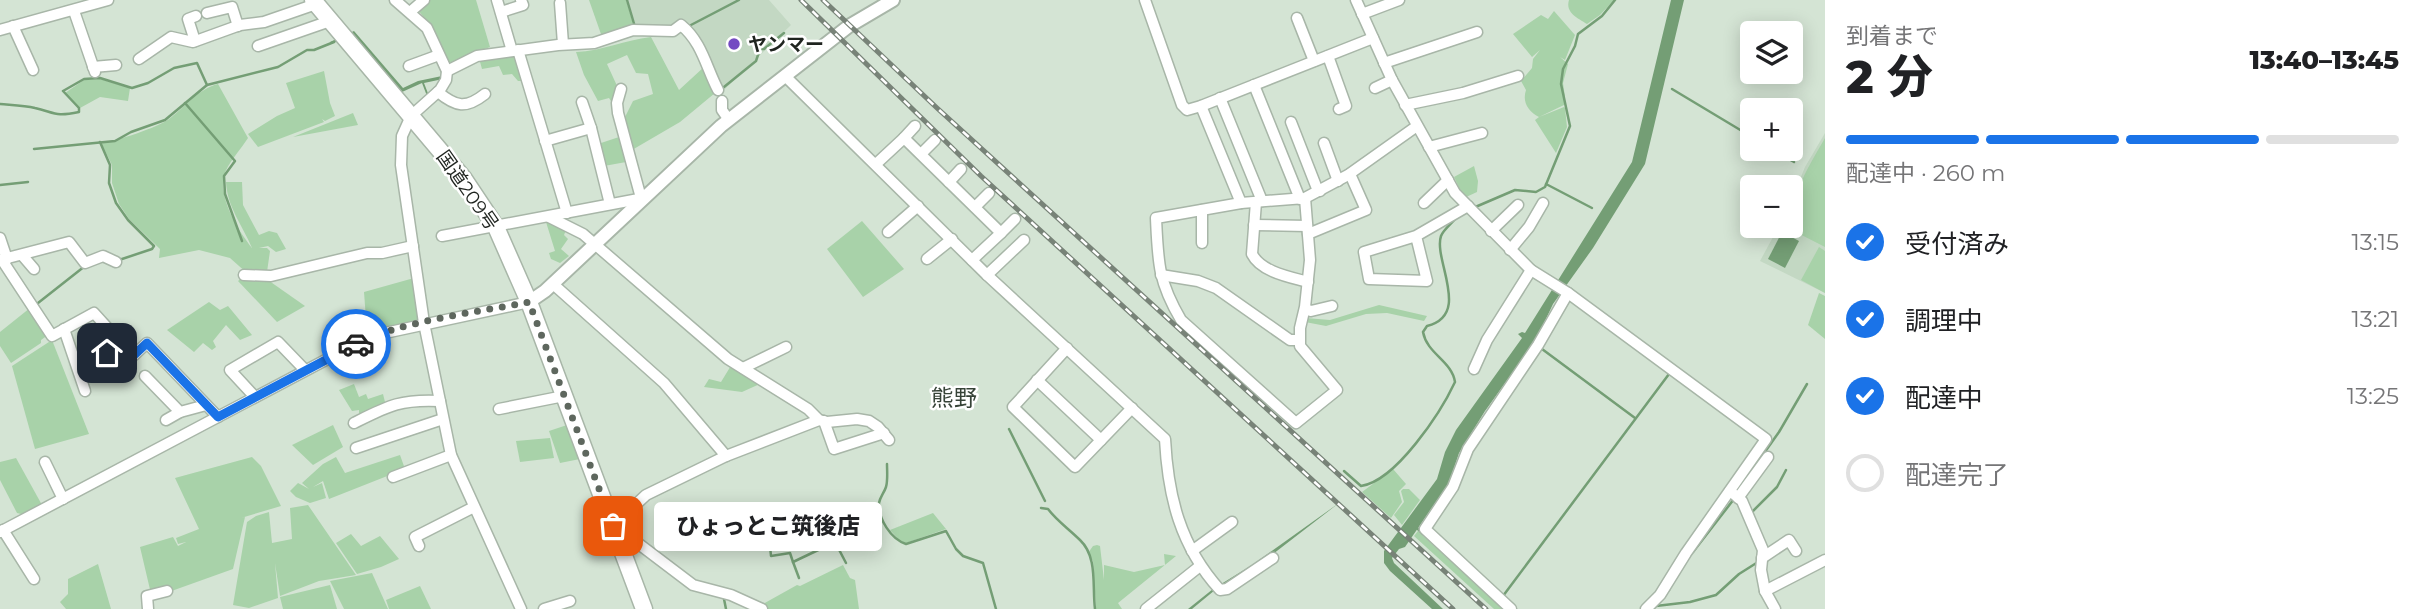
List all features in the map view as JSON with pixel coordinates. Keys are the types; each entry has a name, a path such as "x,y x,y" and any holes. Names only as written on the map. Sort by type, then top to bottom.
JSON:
{"highway":[{"name":"国道209号","path":"314,2 464,179 496,227 529,302 644,609"}],"street":[{"path":"0,30 108,0"},
{"path":"395,0 427,29 447,72 446,80 438,92 411,116 402,136 401,164 424,323 443,419 451,455 520,609"},
{"path":"411,12 424,0"},
{"path":"497,0 567,213"},
{"path":"500,12 523,5 521,0"},
{"path":"1145,0 1182,105 1187,110 1373,38"},
{"path":"1356,0 1392,80 1455,193 1531,270 1568,293 1766,439 1734,494 1660,595 1646,609"},
{"path":"1362,14 1399,0"},
{"path":"34,579 2,531 372,336 529,302 553,284 729,120 849,26 890,1"},
{"path":"139,59 171,37 195,41 238,26 264,22 314,2"},
{"path":"560,3 563,44"},
{"path":"207,13 232,7 238,26"},
{"path":"74,10 94,70 116,65"},
{"path":"195,16 188,19 195,41"},
{"path":"1297,18 1314,61"},
{"path":"258,46 330,21"},
{"path":"447,72 477,56 563,44 594,43 633,30 673,31 681,25 705,56 707,69 720,95 722,110 729,120"},
{"path":"13,26 33,70"},
{"path":"1384,63 1477,32"},
{"path":"409,66 439,55"},
{"path":"1328,56 1346,106 1339,109"},
{"path":"785,76 987,275 1165,439 1170,495 1186,541 1200,566 1220,590 1227,589 1273,558"},
{"path":"1405,105 1463,93 1518,76"},
{"path":"1375,88 1392,80"},
{"path":"1255,85 1303,198 1310,260 1305,309 1298,340 1300,346 1337,390 1296,423 1181,320 1161,275 1156,218 1241,203 1303,198 1350,174 1417,126"},
{"path":"621,89 617,103 618,114 643,198"},
{"path":"438,92 456,105 465,106 485,94"},
{"path":"1220,98 1259,202 1254,225 1254,259 1276,273 1308,282"},
{"path":"582,102 610,204"},
{"path":"1201,106 1241,203"},
{"path":"1291,122 1315,186 1320,191"},
{"path":"876,164 915,126"},
{"path":"545,141 591,128"},
{"path":"1429,147 1482,133"},
{"path":"904,138 1001,233"},
{"path":"922,154 935,140"},
{"path":"1324,143 1338,181"},
{"path":"949,182 961,169"},
{"path":"1254,225 1308,230 1366,210 1350,174"},
{"path":"1424,203 1448,180"},
{"path":"975,207 989,193"},
{"path":"442,236 643,198"},
{"path":"1510,250 1529,227 1543,203"},
{"path":"1416,236 1427,281 1369,279 1364,252 1416,236 1468,205"},
{"path":"1491,231 1518,205"},
{"path":"888,232 918,206"},
{"path":"1202,210 1202,243"},
{"path":"549,217 583,234 716,349 808,409 821,420 834,449 886,436 869,421 821,420 726,456 646,495 613,526"},
{"path":"972,260 1015,219"},
{"path":"0,238 3,260 52,336 94,313 133,356 147,343 218,417"},
{"path":"927,260 952,239"},
{"path":"987,275 1024,240"},
{"path":"3,260 69,242 85,263 103,256 116,262"},
{"path":"244,275 271,275 367,253 382,253 413,246"},
{"path":"22,255 34,269"},
{"path":"1474,369 1487,340 1531,270"},
{"path":"1161,275 1198,281 1216,288 1290,340 1298,340"},
{"path":"553,284 664,383 726,456"},
{"path":"1511,609 1425,529 1453,487 1468,449 1538,345 1568,293"},
{"path":"1305,309 1311,311 1332,306"},
{"path":"64,330 85,391"},
{"path":"107,353 120,342"},
{"path":"255,397 230,369 278,342 305,370"},
{"path":"743,368 786,347"},
{"path":"1066,348 1013,407 1065,458 1075,467 1132,408"},
{"path":"145,376 180,412"},
{"path":"1037,380 1101,440"},
{"path":"499,409 564,396"},
{"path":"354,424 393,403 440,401"},
{"path":"166,419 206,405"},
{"path":"356,448 443,419"},
{"path":"393,477 451,455"},
{"path":"1734,494 1768,457"},
{"path":"45,462 63,499"},
{"path":"1734,494 1742,501 1763,550 1761,570 1765,591 1775,609"},
{"path":"419,546 415,537 474,507"},
{"path":"1192,551 1232,522"},
{"path":"619,542 631,538 693,585 731,595 762,609"},
{"path":"1762,558 1789,540 1796,551"},
{"path":"1765,591 1825,560"},
{"path":"1146,609 1200,566"},
{"path":"148,609 147,596 167,591"},
{"path":"544,609 570,601"}],"shaded area":[{"path":"428,0 476,0 490,47 449,63 430,24 416,8"},
{"path":"589,0 626,0 634,27 602,37"},
{"path":"628,0 769,0 791,25 723,91 711,73 707,55 676,26 636,27"},
{"path":"1569,0 1614,0 1587,24 1571,12"},
{"path":"1671,0 1684,0 1645,164 1593,248 1553,304 1536,340 1485,411 1459,453 1449,483 1405,547 1399,549 1392,558 1394,563 1443,609 1432,609 1390,571 1384,563 1384,551 1437,479 1445,452 1456,430 1522,338 1518,334 1525,333 1632,162"},
{"path":"1554,11 1575,35 1565,60 1560,57 1568,64 1563,83 1564,105 1539,117 1527,106 1526,90 1521,81 1532,68 1533,59 1540,50 1532,57 1513,34 1541,15 1548,19"},
{"path":"354,31 403,88 418,81 442,76 443,79 424,83 429,96 422,83 402,92 353,35 331,44 330,42"},
{"path":"651,37 679,90 704,67 715,93 680,122 632,150 624,119 633,101 653,94 648,74 636,73 627,55 607,64 618,88 614,106 609,98 598,101 584,75 576,52"},
{"path":"516,52 526,81 518,81 512,74 503,75 499,66 482,69 479,58"},
{"path":"324,71 335,116 258,147 248,134 295,108 286,83"},
{"path":"100,79 130,88 128,101 100,97 80,108 65,93 84,80"},
{"path":"218,84 248,138 224,176 227,205 252,248 232,208 227,191 226,182 242,182 243,205 259,235 269,231 277,233 286,249 276,252 268,246 259,248 267,248 270,251 267,272 248,274 230,258 199,250 159,258 160,249 129,219 119,204 112,183 112,165 101,143 136,134 164,122 198,94"},
{"path":"1565,108 1567,127 1556,153 1535,120"},
{"path":"353,113 358,125 293,137"},
{"path":"1825,133 1825,293 1760,261 1772,238 1803,238 1802,175"},
{"path":"619,137 626,162 604,166 598,144"},
{"path":"1825,138 1825,247 1803,236 1803,178"},
{"path":"1474,166 1478,181 1477,192 1464,198 1454,177"},
{"path":"862,221 904,269 863,297 827,249"},
{"path":"546,222 553,222 566,230 564,235 568,239 561,249 569,256 560,263 551,259 549,253 555,251"},
{"path":"1779,238 1793,238 1799,241 1785,268 1768,259"},
{"path":"1819,247 1825,251 1825,293 1801,280"},
{"path":"243,277 265,278 305,306 277,322 238,281"},
{"path":"414,278 418,320 367,332 364,292"},
{"path":"1819,293 1825,296 1825,339 1808,325"},
{"path":"209,302 220,310 228,306 252,335 240,340 226,325 213,341 216,347 212,350 203,343 194,352 167,330"},
{"path":"1379,305 1427,316 1424,321 1387,313 1366,314 1326,326 1305,322 1306,318 1330,320"},
{"path":"30,308 48,335 41,343 11,363 0,346 0,332"},
{"path":"52,340 89,434 35,449 12,366"},
{"path":"732,364 762,383 742,392 704,387 709,379 721,382"},
{"path":"354,384 359,397 366,394 368,399 383,394 385,402 359,418 359,410 352,411 339,390"},
{"path":"333,425 343,447 313,465 292,445"},
{"path":"567,425 580,459 560,463 549,431"},
{"path":"550,438 554,458 520,462 516,441"},
{"path":"400,455 405,469 329,499 323,481 313,487 322,483 326,498 310,503 290,491 298,483 309,489 302,483 323,464 336,457 345,473"},
{"path":"252,457 261,466 281,506 241,518 245,517 233,569 152,598 140,547 173,537 178,546 186,542 178,544 176,538 199,529 175,478"},
{"path":"16,458 42,505 25,515 17,513 0,480 0,462"},
{"path":"1393,469 1406,484 1399,491 1402,502 1391,518 1362,492"},
{"path":"1409,489 1420,500 1402,525 1394,515 1404,502 1401,491"},
{"path":"1339,503 1273,554 1215,590 1192,609 1188,609 1213,589 1252,565"},
{"path":"308,505 356,575 319,581 280,596 275,563 278,598 249,608 233,605 247,522 269,512 272,543 292,539 290,508"},
{"path":"933,513 946,529 906,543 900,541 890,530"},
{"path":"1418,531 1503,609 1494,609 1414,536"},
{"path":"351,534 361,546 380,536 399,559 357,574 336,543"},
{"path":"1097,545 1100,546 1104,580 1104,565 1134,572 1165,565 1118,603 1122,609 1096,609 1093,561 1088,553"},
{"path":"1164,554 1176,556 1165,565"},
{"path":"98,564 111,609 66,609 60,602 68,594 68,579"},
{"path":"843,565 850,578 855,580 859,609 760,609 763,604 797,585 800,586"},
{"path":"372,573 388,609 344,609 330,581"},
{"path":"330,585 337,609 283,609 280,597"},
{"path":"420,586 431,609 389,609 386,600"}],"waterway":[{"path":"627,0 635,27"},
{"path":"689,26 739,0"},
{"path":"1473,208 1515,190 1536,192 1545,187 1570,126 1561,84 1563,69 1578,34 1602,16 1615,0"},
{"path":"724,87 756,61 760,49 764,49 784,33"},
{"path":"34,149 115,141 131,132 165,120 207,85 278,67 307,50 334,42"},
{"path":"0,104 26,106 60,114 79,112 79,108 63,91 84,79 100,78 132,88 148,83 174,68 197,63 207,85"},
{"path":"1672,89 1740,130"},
{"path":"185,103 235,161 224,176 225,194 242,241"},
{"path":"100,142 110,165 109,183 116,203 128,220 154,246 119,260"},
{"path":"0,185 28,182"},
{"path":"1546,184 1592,208"},
{"path":"1344,471 1361,486 1388,472 1428,427 1455,382 1449,368 1425,340 1423,332 1427,326 1440,320 1447,311 1448,286 1440,246 1442,234 1456,218"},
{"path":"38,303 85,266"},
{"path":"1542,349 1635,418"},
{"path":"1503,596 1669,374"},
{"path":"1738,490 1779,432 1807,384"},
{"path":"1009,429 1045,501"},
{"path":"887,464 887,484 879,503 887,528 895,538 906,544 946,531 963,556 983,563 996,609"},
{"path":"1751,513 1777,487 1786,470"},
{"path":"1693,552 1734,499"},
{"path":"1041,508 1048,509 1086,547 1092,563 1095,609"},
{"path":"822,517 846,563"},
{"path":"1417,528 1423,534"},
{"path":"770,546 771,556 790,553 793,562 835,542"},
{"path":"793,562 799,578"},
{"path":"1656,606 1690,602 1716,595 1739,574 1758,562"},
{"path":"1653,609 1669,590"},
{"path":"724,599 726,609"}],"railway":[{"path":"801,0 981,176 1453,609"},
{"path":"823,0 937,108 1486,609"}],"way so far":[{"path":"356,344 372,336 424,323 529,302 613,526"}],"place":[{"name":"ヤンマー","path":"734,44"},
{"name":"ひょっとこ筑後店","path":"613,526"}],"district":[{"name":"熊野","path":"954,398"}],"route":[{"path":"107,353 120,342 133,356 147,343 218,417 356,344"}]}
